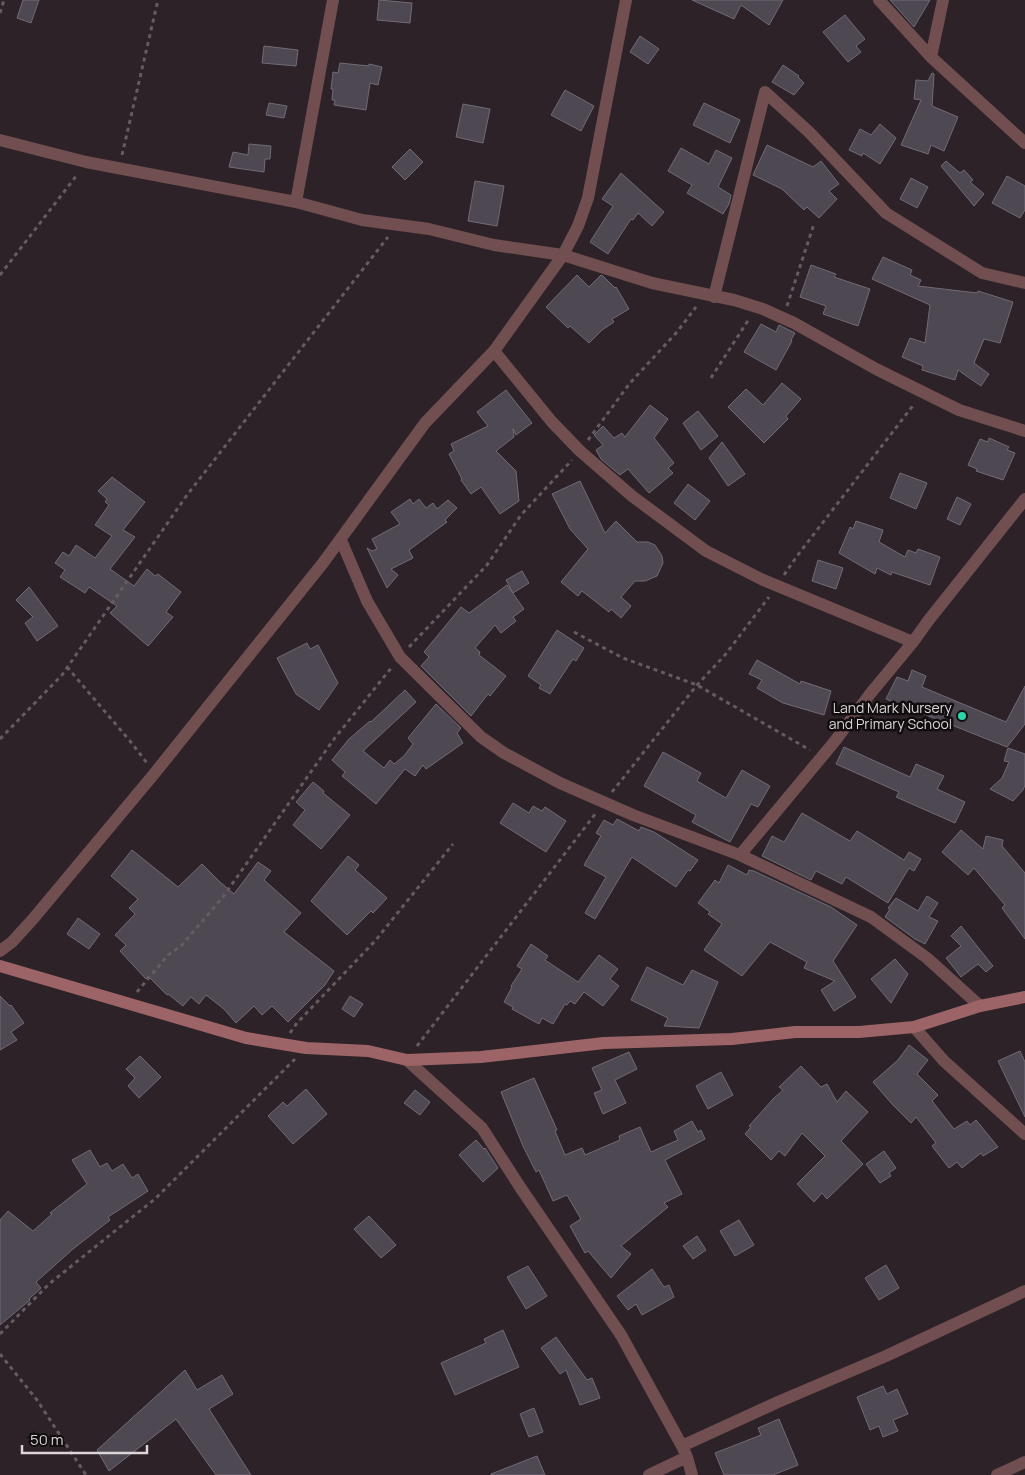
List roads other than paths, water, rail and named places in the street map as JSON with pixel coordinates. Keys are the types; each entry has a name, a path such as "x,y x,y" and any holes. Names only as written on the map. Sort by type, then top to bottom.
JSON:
{"main road":[{"path":"1,966 246,1038 306,1048 368,1052 407,1060 481,1057 604,1042 732,1039 795,1032 859,1032 914,1027 980,1006 1025,997"}],"street":[{"path":"296,202 333,0"},
{"path":"0,951 12,942 33,919 154,774 341,540 425,423 494,351 563,255 578,226 588,198 626,0"},
{"path":"879,0 931,57 1025,143"},
{"path":"931,57 943,0"},
{"path":"710,296 765,92 809,132 886,213 982,273 1025,283"},
{"path":"0,140 86,162 296,202 362,220 429,229 494,245 563,255 652,283 734,300 783,318 959,410 1025,431"},
{"path":"494,351 552,422 580,451 632,496 706,551 777,586 913,642"},
{"path":"740,855 822,756 1025,499"},
{"path":"341,540 367,601 400,657 481,737 504,753 544,774 633,815 740,855 871,917 927,958 980,1006"},
{"path":"914,1027 944,1061 1025,1134"},
{"path":"407,1060 482,1128 621,1335 684,1452 692,1475"},
{"path":"649,1475 684,1452 778,1402 886,1356 1025,1291"},
{"path":"997,1475 1025,1462"}],"place":[{"name":"Land Mark Nursery and Primary School","path":"962,716"}]}
